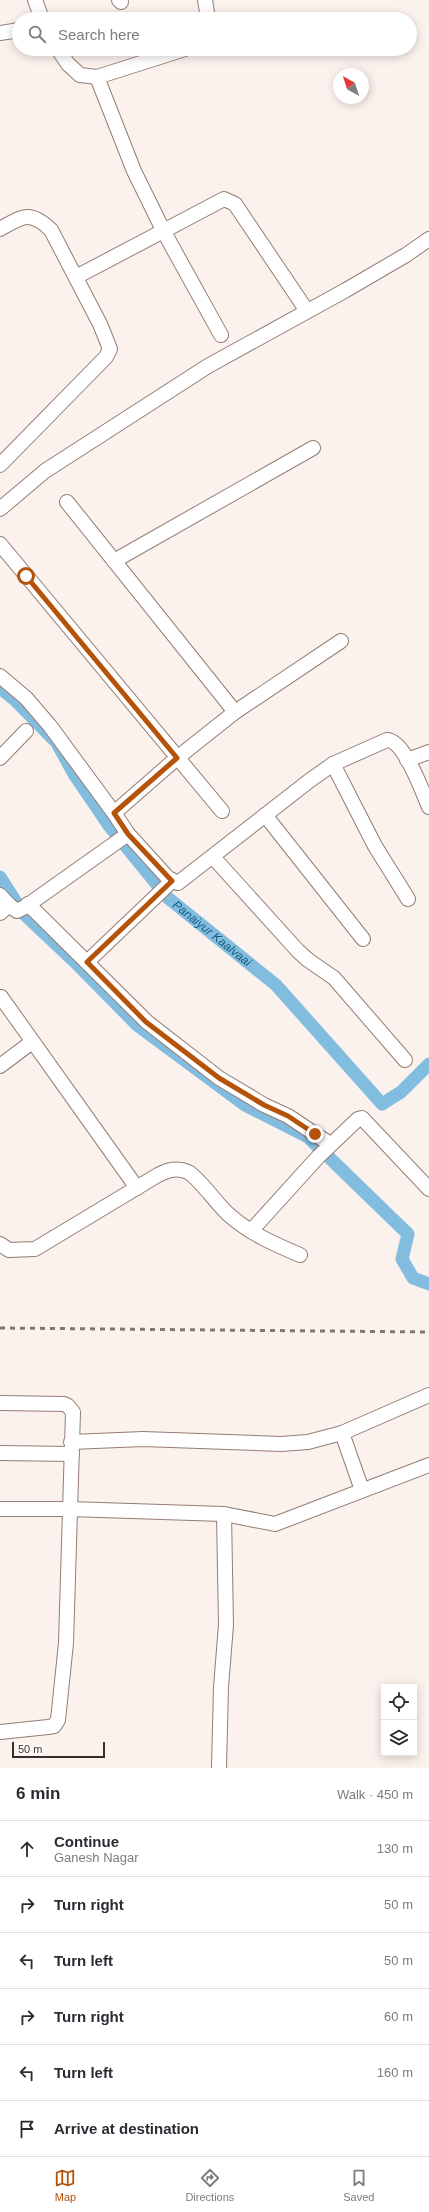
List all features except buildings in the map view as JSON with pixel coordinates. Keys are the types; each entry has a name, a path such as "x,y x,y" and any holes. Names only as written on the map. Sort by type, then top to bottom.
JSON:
{"street":[{"path":"35,0 39,12"},
{"path":"205,0 207,12"},
{"path":"0,33 12,31"},
{"path":"63,56 68,64 80,75 97,77 163,56"},
{"path":"97,77 134,171 164,232 221,335"},
{"path":"76,277 164,232 222,200 235,204 307,311"},
{"path":"0,229 24,216 32,216 41,220 51,230 100,324 110,349 106,357 0,465"},
{"path":"0,509 45,470 208,366 406,255 429,239"},
{"path":"114,561 313,448"},
{"path":"67,502 235,712"},
{"path":"0,544 222,812"},
{"path":"114,813 177,758 235,712 341,641"},
{"path":"0,676 26,698 50,726 114,813 122,839 169,884"},
{"path":"0,758 26,731"},
{"path":"87,962 169,884 178,883 184,880 265,815 333,764 387,740 392,740 399,745 408,760 429,807"},
{"path":"408,760 429,752"},
{"path":"333,764 375,846 408,899"},
{"path":"265,815 363,939"},
{"path":"16,908 122,839"},
{"path":"213,856 298,951 308,960 334,978 405,1060"},
{"path":"0,895 87,962 146,1022 219,1078 264,1105 288,1116 329,1145"},
{"path":"0,997 137,1188"},
{"path":"0,1066 32,1042"},
{"path":"251,1231 329,1145 358,1119 362,1118 429,1189"},
{"path":"0,1244 9,1250 36,1248 168,1170 178,1169 188,1172 228,1214 251,1231 265,1240 300,1255"},
{"path":"0,1453 71,1448 143,1439 281,1444 308,1442 342,1433 429,1395"},
{"path":"0,1403 68,1406 73,1412 66,1643 58,1720 54,1726 0,1732"},
{"path":"342,1433 362,1490"},
{"path":"0,1509 69,1509 224,1514 275,1524 429,1464"},
{"path":"219,1768 221,1687 226,1625 224,1514"}],"waterway":[{"name":"Panaiyur Kaalvaai","path":"0,688 15,700 57,743 74,774 110,827 168,898 276,985 382,1104 401,1092 429,1064"},
{"path":"0,877 23,913 75,962 137,1025 245,1105 308,1137 408,1234 402,1259 413,1278 429,1284"}],"railway":[{"path":"0,1328 429,1332"}],"route":[{"path":"26,576 177,758 114,813 128,834 172,881 87,962 94,971 146,1022 219,1078 264,1105 288,1116 315,1134"}]}
